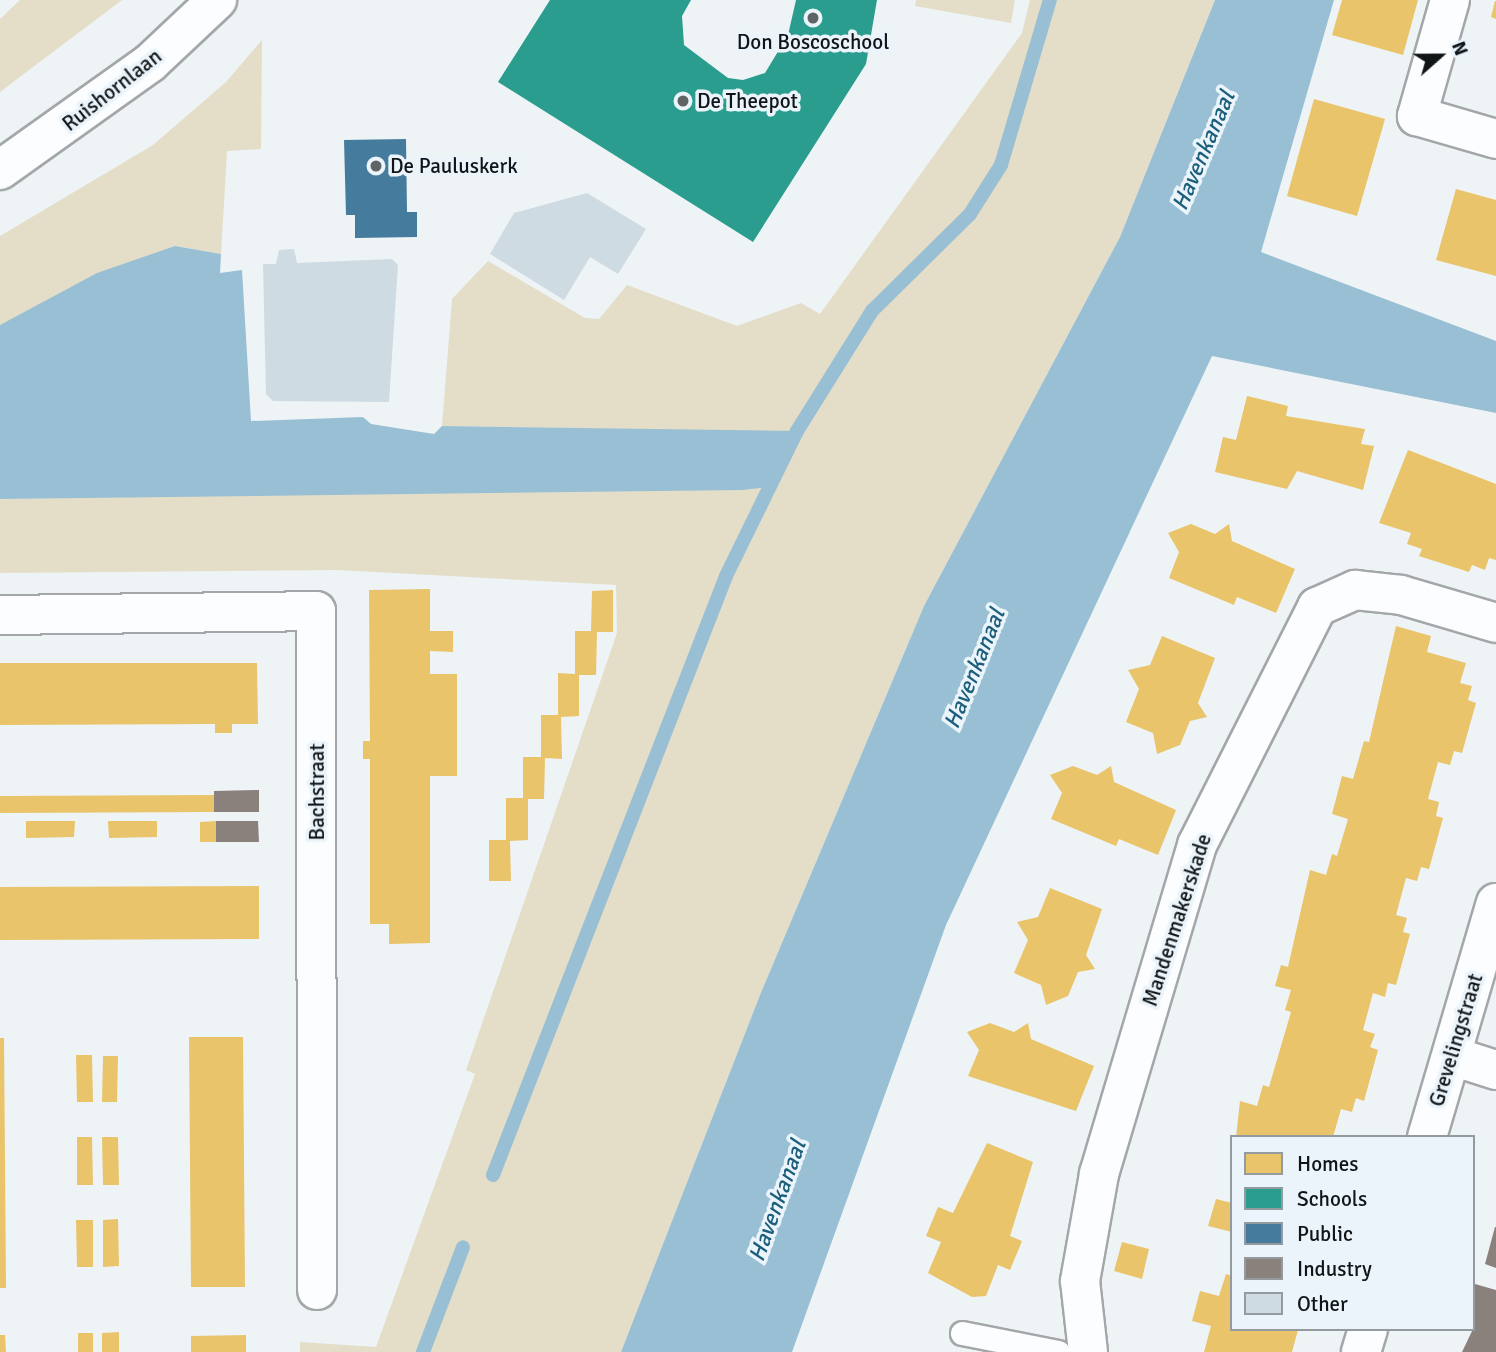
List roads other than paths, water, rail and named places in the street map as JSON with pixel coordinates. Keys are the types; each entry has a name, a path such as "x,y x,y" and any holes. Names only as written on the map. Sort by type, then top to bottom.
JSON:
{"street":[{"name":"Ruishornlaan","path":"0,170 150,63 217,0"},
{"path":"1450,0 1417,116 1496,139"},
{"name":"Mandenmakerskade","path":"1088,1352 1080,1281 1099,1174 1197,845 1317,607 1355,590 1401,595 1496,623"},
{"name":"Bachstraat","path":"0,615 316,611 317,1290"},
{"name":"Grevelingstraat","path":"1428,1135 1496,903"},
{"path":"1451,1056 1496,1070"},
{"path":"1361,1352 1367,1331"}],"lane":[{"path":"962,1333 1058,1352"}],"water":[{"name":"Havenkanaal","path":"1215,0 1334,0 1261,252 1496,341 1496,413 1212,356 946,925 792,1352 621,1352 760,995 924,606 1120,237"},
{"path":"175,246 221,254 220,273 242,270 251,421 363,417 371,424 434,434 442,426 797,431 769,487 743,490 0,499 0,325 97,273"}],"waterway":[{"path":"493,1175 726,576 797,431 872,311 970,214 1001,165 1050,0"},
{"path":"423,1352 463,1247"}],"place":[{"name":"Don Boscoschool","path":"813,18"},
{"name":"De Theepot","path":"683,101"},
{"name":"De Pauluskerk","path":"376,166"}]}
